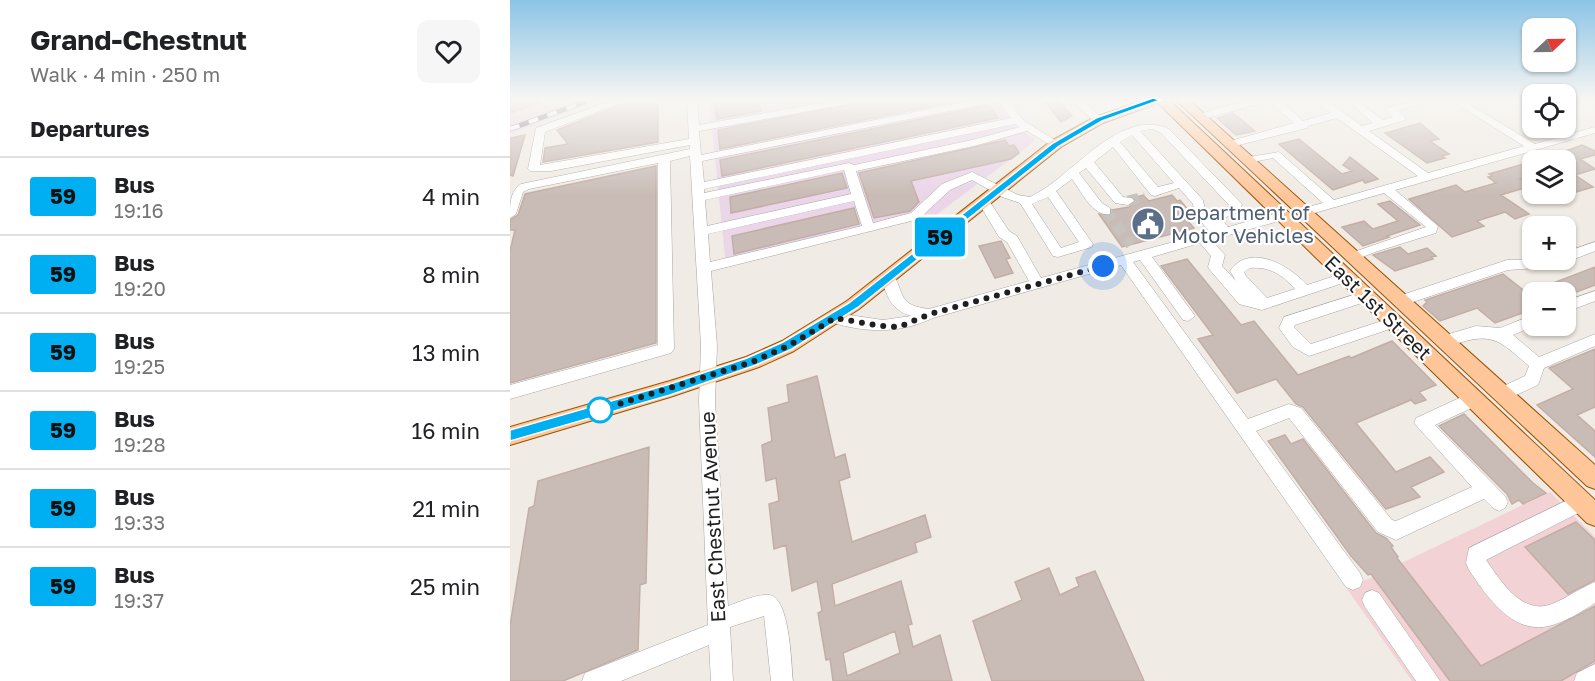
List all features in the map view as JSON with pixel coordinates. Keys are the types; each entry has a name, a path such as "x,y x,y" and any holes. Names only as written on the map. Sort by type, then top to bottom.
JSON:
{"main road":[{"path":"511,440 752,362 788,346 835,318 889,278 1056,144 1102,132"},
{"name":"East 1st Street","path":"1195,132 1588,509"},
{"name":"East 1st Street","path":"1217,132 1595,479"},
{"path":"1282,216 1294,217 1306,223 1374,276"}],"street":[{"path":"540,132 534,169 551,168 728,132"},
{"name":"East Chestnut Avenue","path":"695,132 709,348 707,402 722,681"},
{"path":"510,214 518,190 525,186 664,159 713,132"},
{"path":"695,140 755,132"},
{"path":"699,192 965,132"},
{"path":"849,169 984,141 1015,132"},
{"path":"1035,132 1056,144"},
{"path":"704,268 915,216 946,187 972,175 1024,201 1036,200 1074,174 1088,161 1105,132"},
{"path":"1106,132 1150,194 1182,184"},
{"path":"1135,132 1199,203 1199,212 1221,232"},
{"path":"1165,132 1236,204 1236,208 1232,211 1214,218 1221,232"},
{"path":"1231,144 1280,132"},
{"path":"1362,132 1426,177"},
{"path":"1508,132 1533,147"},
{"path":"1304,212 1588,132"},
{"path":"1579,134 1595,143"},
{"path":"1247,160 1275,154 1332,204"},
{"path":"510,392 666,349 664,159"},
{"path":"1088,161 1114,195 1119,200 1128,201"},
{"path":"699,192 849,166 869,228"},
{"path":"1074,174 1098,206 1106,211"},
{"path":"1353,257 1432,230 1432,226 1427,221 1386,189"},
{"path":"1024,201 1058,252 1087,244 1050,190"},
{"path":"701,231 858,196"},
{"path":"984,202 1004,234 1012,239 1038,284"},
{"path":"835,318 899,327 930,314 1134,254 1282,216"},
{"path":"1202,238 1218,255 1215,267 1244,300 1264,304 1347,278"},
{"path":"1576,253 1595,246"},
{"path":"1134,254 1188,316"},
{"path":"1134,254 1244,428 1353,580"},
{"path":"1264,304 1241,279 1237,271 1240,266 1249,262 1283,271 1304,291"},
{"path":"1401,301 1507,265 1522,264"},
{"path":"889,278 892,295 899,305 911,312 930,314"},
{"path":"1366,296 1289,321 1286,328 1298,343 1309,350 1394,322"},
{"path":"1576,303 1595,296"},
{"path":"1444,341 1476,332 1501,334 1522,325"},
{"path":"1501,334 1537,364"},
{"path":"1537,364 1595,340"},
{"path":"1503,394 1532,380 1537,364"},
{"path":"1244,428 1289,411 1295,413 1385,526 1396,531 1493,496 1422,423 1474,399"},
{"path":"1588,509 1476,555 1476,563 1513,608 1528,616 1547,616 1595,592"},
{"path":"1372,600 1430,681"},
{"path":"593,681 760,606 770,605 774,611 782,681"},
{"path":"1585,681 1595,675"}],"shaded area":[{"path":"712,132 1023,132 1036,140 936,215 726,266"},
{"path":"1550,492 1595,537 1595,681 1412,681 1347,589"}],"building":[{"path":"558,132 658,132 658,142 543,162 545,148 568,144"},
{"path":"718,132 805,132 720,149"},
{"path":"858,132 932,132 722,176 720,160"},
{"path":"1232,132 1251,132 1236,135"},
{"path":"1430,132 1439,139 1430,141 1449,154 1442,156 1445,158 1427,163 1385,133"},
{"path":"525,135 513,176 510,175 510,138"},
{"path":"1299,139 1342,174 1352,171 1343,165 1350,157 1378,179 1365,183 1363,180 1333,190 1279,144"},
{"path":"1005,140 1009,146 1014,145 1019,153 1011,159 911,181 919,202 910,211 874,218 859,173"},
{"path":"1582,145 1595,151 1595,155 1580,159 1595,169 1576,175 1576,150 1568,150"},
{"path":"1522,164 1522,178 1520,179 1522,189 1501,195 1529,214 1515,219 1505,212 1477,221 1484,226 1452,237 1409,199 1456,185 1465,192 1496,183 1488,177 1492,176 1489,174"},
{"path":"656,166 656,343 510,383 510,251 515,230 510,230 510,220 518,215 525,194"},
{"path":"842,173 847,188 731,213 730,197"},
{"path":"1576,176 1593,187 1576,192"},
{"name":"Department of Motor Vehicles","path":"1143,195 1149,201 1172,195 1177,201 1180,200 1195,218 1187,220 1194,228 1122,247 1099,214 1112,216 1112,210 1129,207 1136,201 1134,198"},
{"path":"1390,201 1420,225 1363,246 1342,227 1364,221 1373,229 1398,221 1378,204"},
{"path":"854,208 859,224 734,254 732,236"},
{"path":"1001,241 1010,258 1006,259 1013,273 995,278 979,246"},
{"path":"1400,247 1408,254 1427,248 1436,256 1395,271 1373,255"},
{"path":"1187,259 1241,325 1254,321 1298,375 1349,356 1351,358 1392,341 1436,385 1419,392 1426,400 1415,404 1411,400 1356,423 1396,472 1430,457 1444,472 1411,487 1420,497 1386,509 1303,407 1296,404 1276,379 1237,393 1198,339 1213,335 1161,266"},
{"path":"1595,267 1595,285 1576,292 1576,282 1556,282"},
{"path":"1503,274 1522,289 1522,313 1495,323 1477,308 1440,321 1423,306 1427,302 1425,300"},
{"path":"1595,349 1595,407 1577,415 1595,431 1595,457 1537,405 1573,389 1549,368"},
{"path":"817,376 835,458 845,454 850,477 839,481 852,542 925,515 931,537 915,543 917,552 832,584 835,606 901,581 912,624 908,625 913,647 940,635 952,681 833,681 830,659 826,660 818,613 822,611 817,581 792,591 786,545 774,549 769,504 779,501 776,478 766,481 762,445 772,441 768,408 789,402 787,385","holes":["895,631 900,653 847,676 843,653"]},
{"path":"1464,414 1533,483 1546,493 1523,504 1519,500 1512,504 1507,494 1439,426"},
{"path":"1285,435 1291,444 1303,439 1376,533 1386,538 1393,546 1391,547 1397,558 1481,666 1595,606 1595,661 1561,681 1450,681 1371,574 1368,575 1351,556 1268,441"},
{"path":"649,447 646,583 640,585 638,650 563,681 510,681 510,626 529,508 534,506 538,481"},
{"path":"1576,522 1595,540 1595,580 1568,594 1525,547"},
{"path":"1049,568 1060,595 1079,586 1076,578 1095,571 1144,681 992,681 973,621 1022,600 1015,582"}],"tunnel":[{"path":"1128,201 1145,197"},
{"path":"1106,211 1131,245"}],"bus line":[{"name":"59","path":"510,436 670,389 752,362 788,346 853,305 1056,144 1077,132"}],"place":[{"name":"Department of Motor Vehicles","path":"1148,224"}],"route":[{"path":"600,410 752,362 788,346 835,318 899,327 930,314 1103,266"}]}
